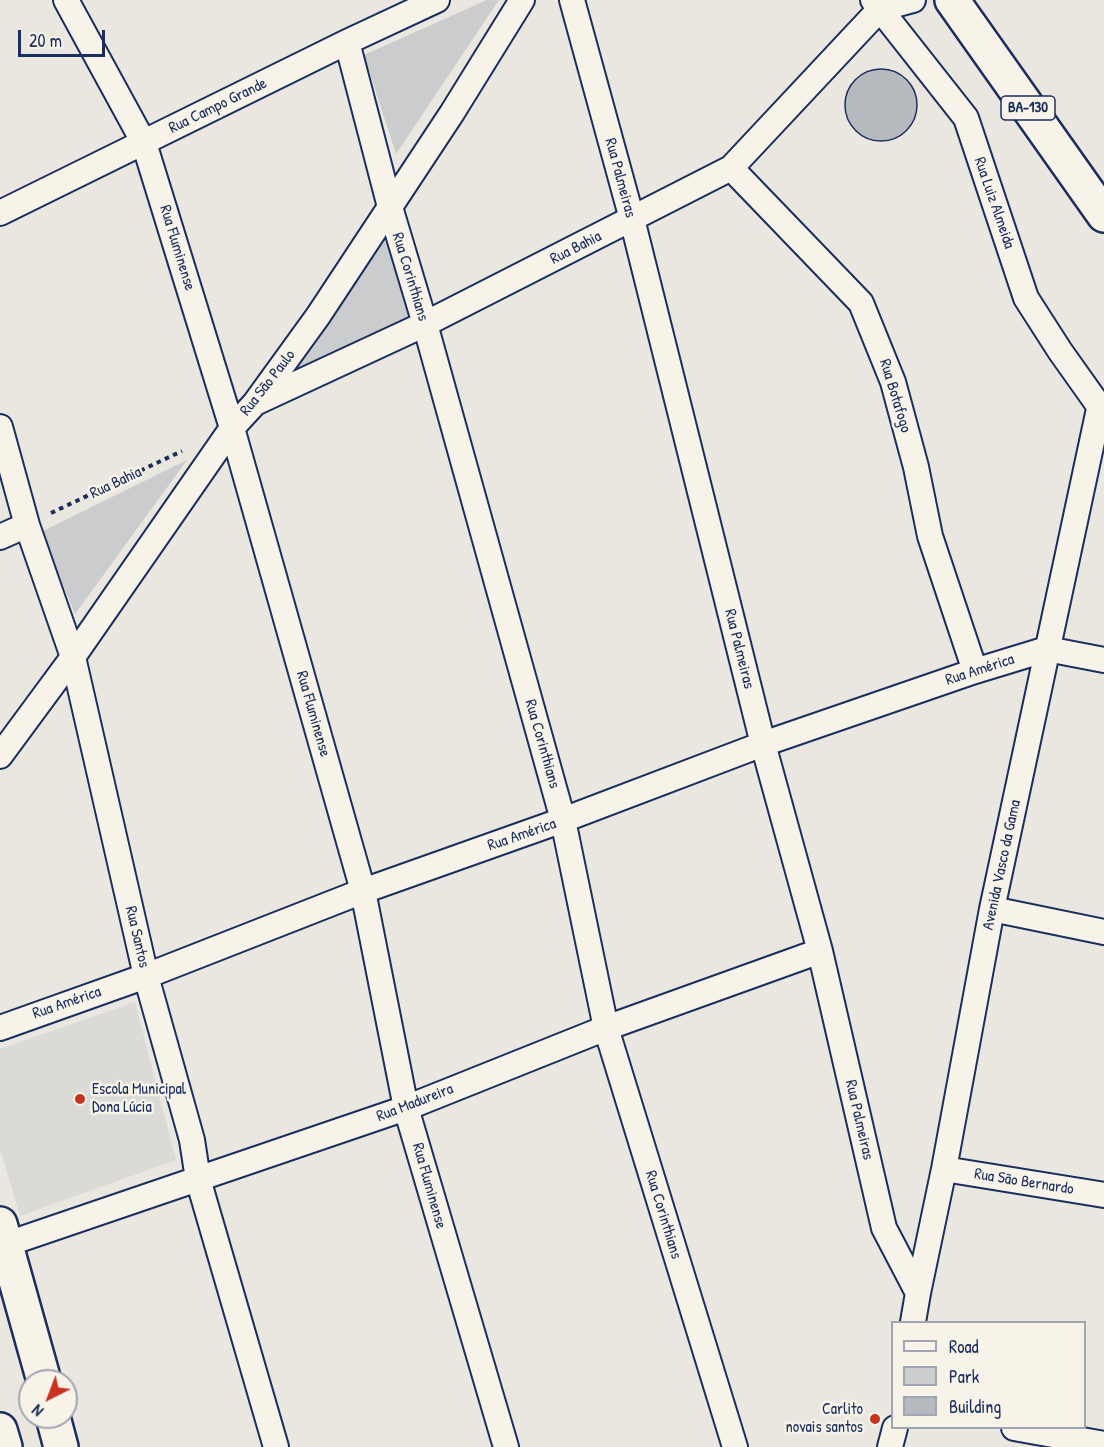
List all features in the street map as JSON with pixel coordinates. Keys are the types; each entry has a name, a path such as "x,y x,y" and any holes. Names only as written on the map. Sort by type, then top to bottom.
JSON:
{"main road":[{"name":"BA-130","path":"952,0 1104,215"},
{"path":"2,1240 40,1369"},
{"path":"56,1429 61,1447"},
{"path":"0,1430 4,1447"}],"street":[{"name":"Rua Fluminense","path":"66,0 144,143 232,428 363,891 406,1108 506,1447"},
{"name":"Rua Campo Grande","path":"0,213 437,0"},
{"name":"Rua São Paulo","path":"0,756 73,657 232,428 255,403 324,308 522,0"},
{"name":"Rua Palmeiras","path":"572,0 632,219 763,744 820,951 884,1228 918,1293"},
{"path":"877,5 913,0"},
{"name":"Rua Bahia","path":"255,403 425,324 731,168 877,5"},
{"name":"Rua Luiz Almeida","path":"877,5 966,118 1026,298 1059,351 1102,411"},
{"name":"Rua Corinthians","path":"347,42 390,207 564,820 606,1028 735,1447"},
{"name":"Rua Botafogo","path":"731,168 861,303 893,382 916,467 930,536 975,671"},
{"name":"Avenida Vasco da Gama","path":"914,1321 992,909 1047,649 1102,411"},
{"name":"Rua Santos","path":"0,427 27,525 73,657 146,976 192,1140 198,1179 276,1447"},
{"path":"0,537 27,525"},
{"path":"1047,649 1104,660"},
{"name":"Rua América","path":"0,1028 146,976 363,891 564,820 763,744 975,671 1047,649"},
{"path":"992,909 1104,932"},
{"name":"Rua Madureira","path":"2,1240 198,1179 406,1108 606,1028 820,951"},
{"name":"Rua São Bernardo","path":"944,1169 1104,1195"},
{"path":"890,1447 895,1429"},
{"path":"1020,1429 1104,1444"}],"path":[{"name":"Rua Bahia","path":"27,525 189,448"}],"shaded area":[{"name":"Escola Municipal Dona Lúcia","path":"135,1002 176,1160 20,1216 0,1149 0,1049"}],"green space":[{"path":"487,0 499,0 396,154 364,55"},
{"path":"385,238 414,320 287,377"},
{"path":"187,460 75,614 41,532"}],"building":[{"path":"888,69 907,79 915,91 917,105 915,119 907,131 895,139 874,141 855,131 847,119 845,98 855,79 867,71"}],"place":[{"name":"Escola Municipal Dona Lúcia","path":"80,1099"},
{"name":"Carlito novais santos","path":"875,1419"}]}
